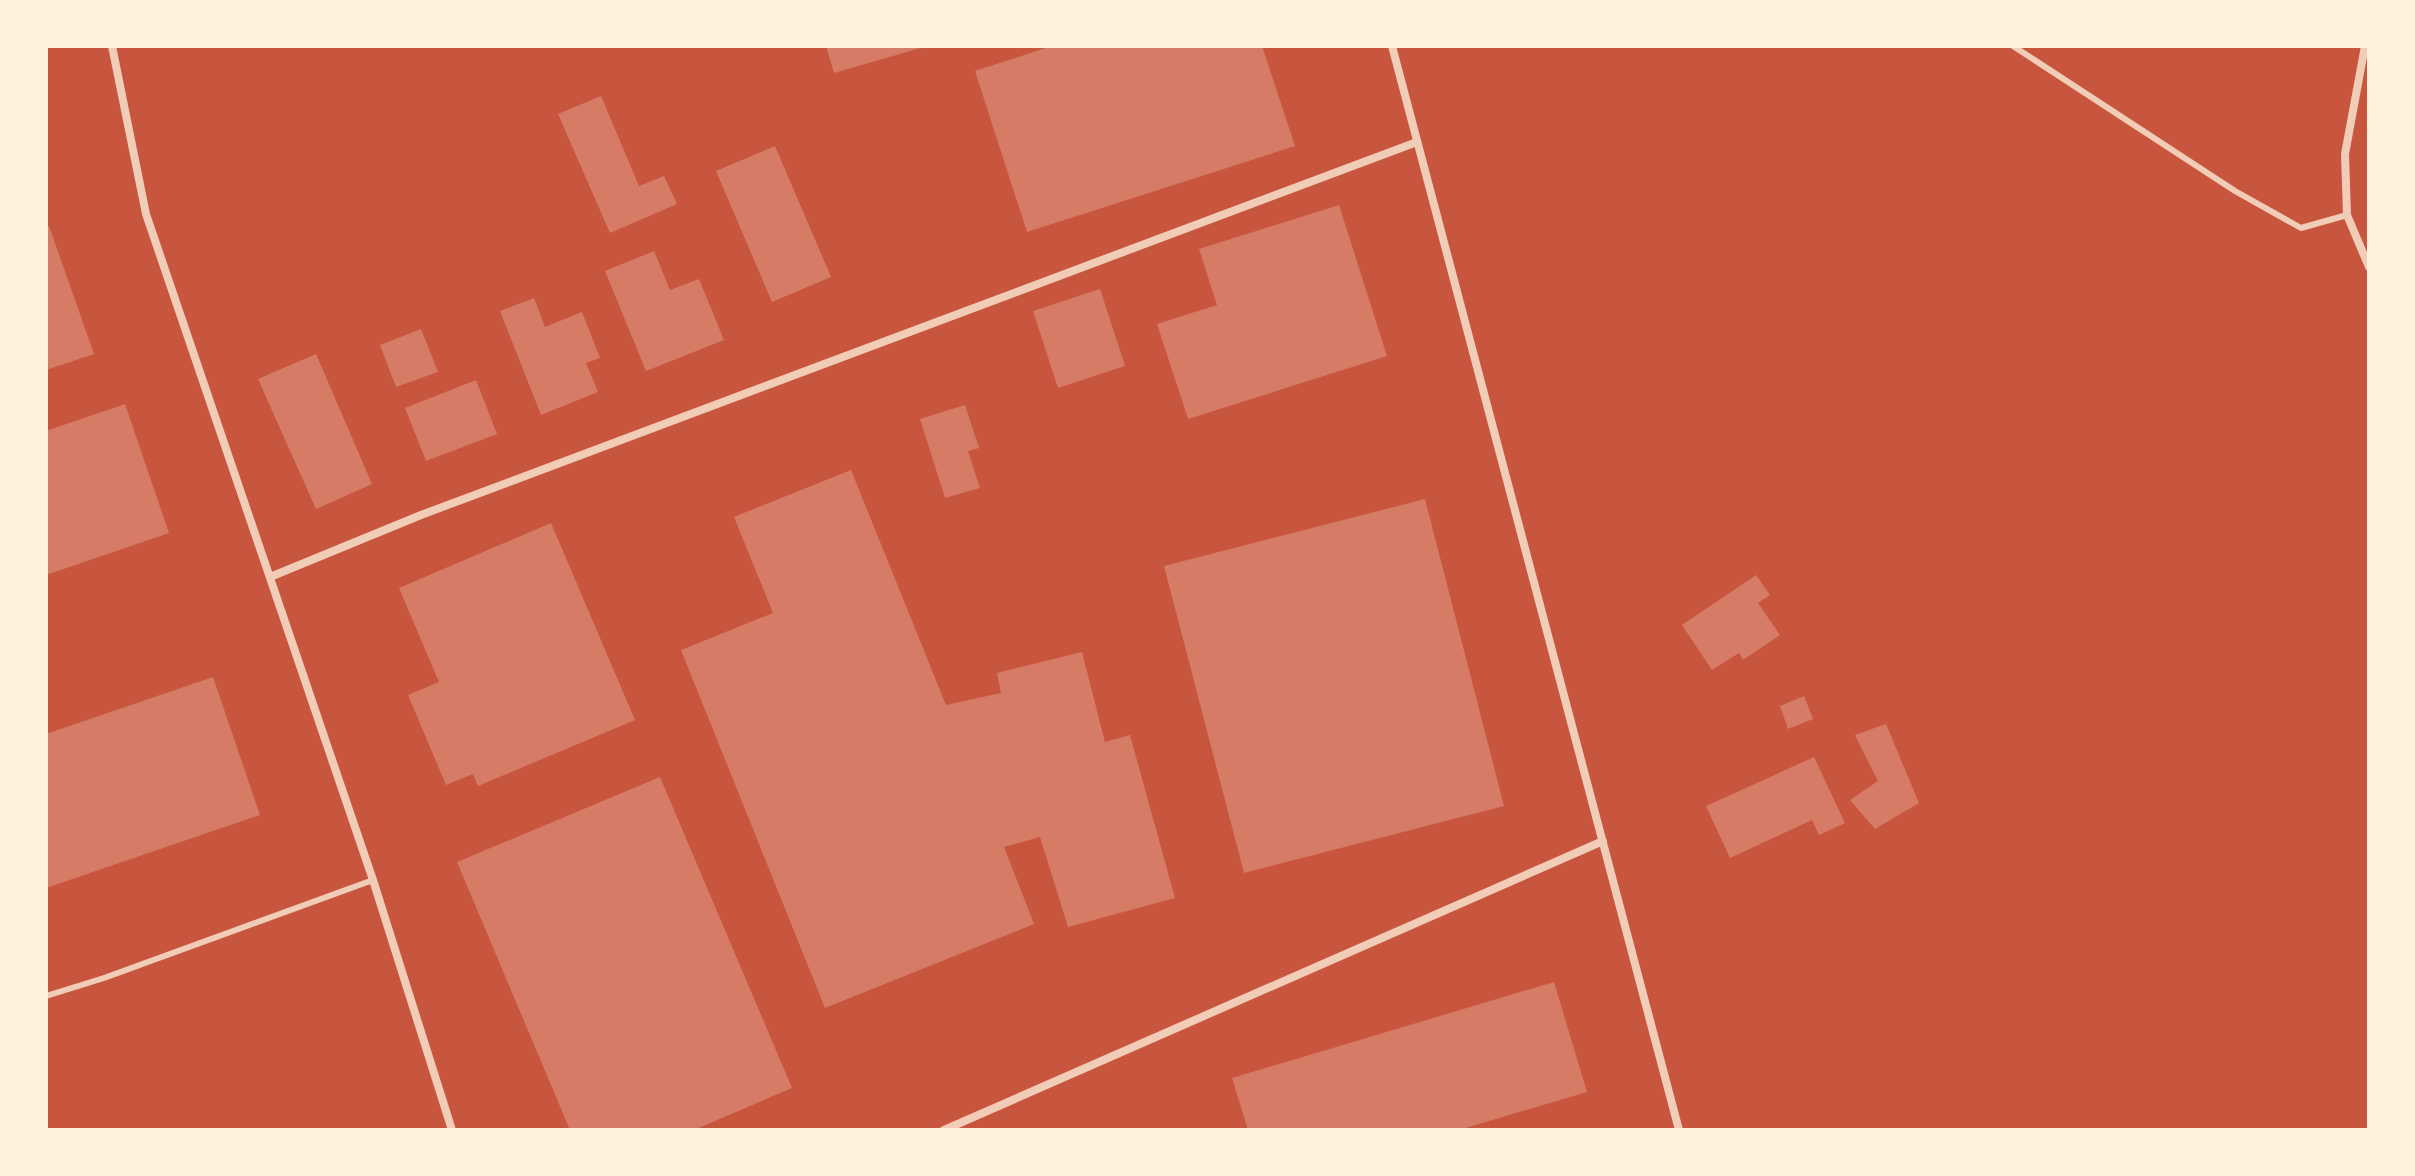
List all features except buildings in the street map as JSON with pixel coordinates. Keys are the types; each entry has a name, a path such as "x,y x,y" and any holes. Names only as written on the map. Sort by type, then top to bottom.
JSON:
{"street":[{"path":"112,46 146,214 373,880 452,1130"},
{"path":"1392,46 1679,1130"},
{"path":"2365,46 2345,154 2347,215 2369,267"},
{"path":"270,577 421,515 1417,142"},
{"path":"944,1130 1603,841"}],"lane":[{"path":"2013,46 2235,191 2301,228 2347,215"},
{"path":"46,996 104,978 373,880"}]}
